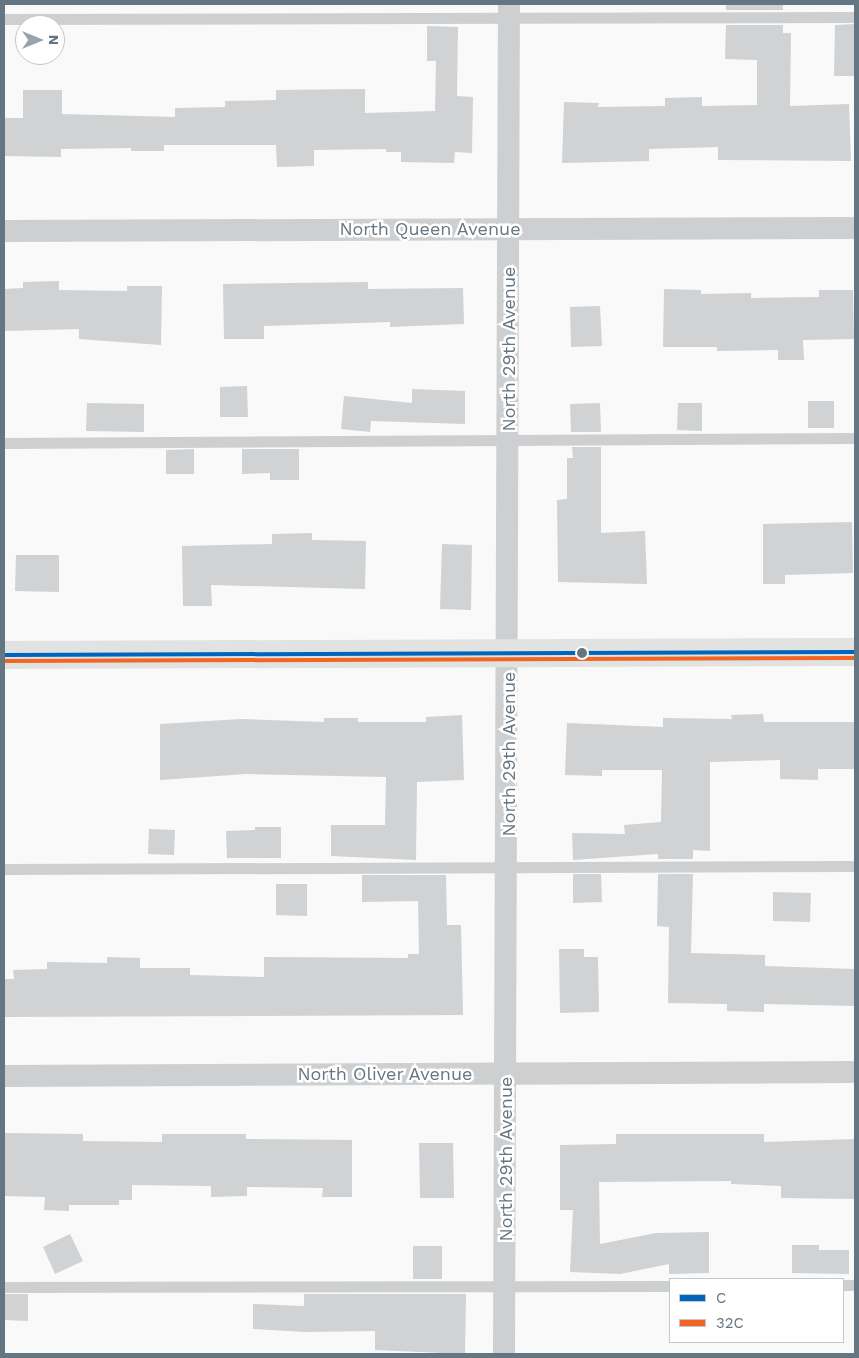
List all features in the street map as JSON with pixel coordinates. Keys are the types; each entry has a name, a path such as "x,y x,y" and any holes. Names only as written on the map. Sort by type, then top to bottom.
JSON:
{"main road":[{"path":"4,655 855,652"}],"street":[{"name":"North 29th Avenue","path":"504,1354 509,654 509,10"},
{"name":"North Queen Avenue","path":"4,230 855,228"},
{"name":"North Oliver Avenue","path":"4,1076 855,1072"}],"lane":[{"path":"4,19 509,10 855,16"},
{"path":"4,443 855,438"},
{"path":"4,869 855,866"},
{"path":"4,1287 669,1286"}],"building":[{"path":"726,4 783,4 783,10 726,10"},
{"path":"855,24 855,76 834,76 835,25"},
{"path":"726,25 783,25 783,33 791,33 790,106 849,104 851,161 718,160 718,147 649,149 649,161 562,163 564,102 599,103 598,107 665,106 665,98 702,97 702,106 757,105 757,60 725,59"},
{"path":"427,26 458,27 457,96 473,97 472,153 455,152 454,163 401,162 401,152 386,152 386,149 314,150 314,166 277,167 276,145 164,145 164,151 131,151 131,148 61,149 61,157 4,156 4,118 23,118 23,90 62,90 62,114 175,117 175,108 225,107 225,101 276,100 276,90 365,89 365,113 435,111 436,61 427,61"},
{"path":"59,281 59,290 127,291 127,286 162,286 161,345 79,339 79,329 4,331 4,289 23,288 23,282"},
{"path":"368,282 368,289 463,288 464,324 390,327 390,322 264,326 264,339 224,339 223,284"},
{"path":"664,289 701,290 701,294 751,293 751,298 819,297 819,290 853,290 854,339 803,340 804,360 778,360 778,350 717,351 717,347 663,347"},
{"path":"600,306 602,346 571,347 570,307"},
{"path":"247,386 248,417 220,417 220,387"},
{"path":"412,389 465,391 465,424 371,421 370,432 341,429 344,396 412,403"},
{"path":"808,401 834,401 834,428 808,428"},
{"path":"87,403 144,404 144,432 86,431"},
{"path":"600,403 601,432 571,432 570,404"},
{"path":"678,403 702,403 702,431 677,430"},
{"path":"572,447 601,447 601,533 645,531 647,584 558,582 557,500 567,499 567,458 573,458"},
{"path":"194,449 194,474 166,474 166,450"},
{"path":"242,449 299,449 299,480 270,480 270,473 242,474"},
{"path":"852,522 853,573 785,575 785,584 763,584 763,524"},
{"path":"312,533 312,540 366,541 365,589 211,585 212,606 183,606 182,546 272,544 272,534"},
{"path":"442,544 472,545 471,610 440,609"},
{"path":"16,555 59,555 59,592 15,591"},
{"path":"763,714 764,722 855,722 855,769 818,769 818,780 780,779 780,760 710,762 710,851 693,850 693,859 658,859 658,854 573,860 572,833 625,834 624,825 661,822 662,770 602,770 602,776 565,775 567,723 663,727 663,718 732,719 731,715"},
{"path":"462,715 464,780 417,782 416,860 331,856 331,825 385,825 386,777 246,774 160,780 160,724 241,719 324,722 324,718 358,718 358,722 426,722 426,717"},
{"path":"255,827 281,827 281,858 227,858 226,831 255,830"},
{"path":"149,829 175,830 174,855 148,854"},
{"path":"573,874 601,874 602,902 573,903"},
{"path":"658,874 693,874 691,953 765,955 765,966 855,969 855,1006 764,1004 764,1012 727,1011 727,1004 668,1003 669,927 657,926"},
{"path":"362,875 446,875 447,925 461,925 463,1015 4,1017 4,979 14,979 13,970 47,969 47,962 107,963 107,957 140,958 140,968 190,968 190,975 264,977 264,957 408,958 408,954 419,954 418,901 362,902"},
{"path":"276,884 307,884 307,916 276,915"},
{"path":"773,892 811,893 810,922 773,921"},
{"path":"559,949 584,949 584,957 598,957 599,1012 560,1013"},
{"path":"4,1133 83,1134 83,1141 162,1142 162,1134 246,1134 246,1139 352,1140 352,1197 322,1197 323,1188 247,1187 247,1196 211,1197 211,1186 132,1185 132,1200 119,1200 119,1205 69,1205 69,1211 44,1210 45,1197 4,1196"},
{"path":"616,1134 764,1134 764,1142 855,1139 855,1199 781,1198 781,1186 731,1184 731,1181 599,1182 600,1244 656,1233 709,1232 709,1273 669,1274 669,1264 620,1274 570,1272 573,1210 560,1210 560,1145 616,1144"},
{"path":"419,1143 453,1143 454,1198 420,1198"},
{"path":"70,1234 83,1261 55,1274 43,1247"},
{"path":"792,1245 819,1245 819,1250 849,1250 849,1274 792,1273"},
{"path":"413,1246 442,1246 442,1279 413,1279"},
{"path":"4,1294 28,1294 28,1321 4,1320"},
{"path":"304,1294 466,1294 465,1354 375,1350 375,1331 305,1332 253,1329 253,1304 304,1306"}],"transit line":[{"name":"C","path":"4,655 855,652"},
{"name":"32C","path":"4,661 855,658"}]}
